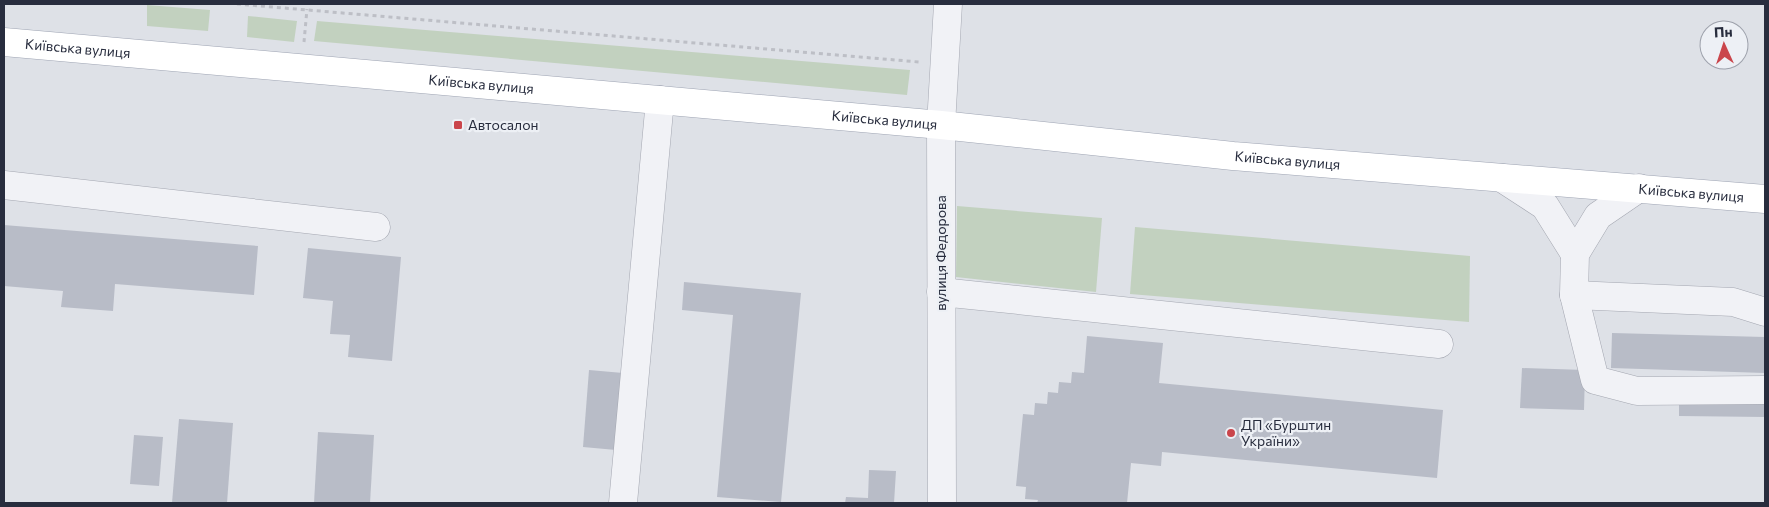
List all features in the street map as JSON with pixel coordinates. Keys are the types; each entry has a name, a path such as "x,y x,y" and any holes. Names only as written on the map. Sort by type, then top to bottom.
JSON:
{"main road":[{"name":"Київська вулиця","path":"4,42 941,125 1233,156 1639,188 1762,200"}],"street":[{"name":"вулиця Федорова","path":"942,503 941,125 948,4"},
{"path":"623,503 660,100"},
{"path":"1502,178 1545,206 1574,254 1574,295 1595,380 1637,391 1765,390"},
{"path":"4,185 376,227"},
{"path":"1574,254 1598,216 1639,188"},
{"path":"941,292 1439,344"},
{"path":"1574,295 1733,302 1765,312"}],"path":[{"path":"237,4 944,64"},
{"path":"304,43 307,9"}],"green space":[{"path":"147,5 210,10 208,31 147,26"},
{"path":"248,16 297,21 294,42 247,37"},
{"path":"317,21 910,70 907,95 314,41"},
{"path":"957,206 1102,218 1096,292 956,277"},
{"path":"1135,227 1470,256 1469,322 1130,294"}],"building":[{"path":"4,225 258,246 254,295 115,284 113,311 61,307 63,291 4,286"},
{"path":"308,248 401,257 392,361 348,357 350,335 330,334 333,301 303,298"},
{"path":"684,282 801,293 781,502 717,497 733,315 682,310"},
{"path":"1612,333 1765,337 1765,373 1611,368"},
{"name":"ДП «Бурштин України»","path":"1087,336 1163,343 1159,383 1443,410 1437,478 1162,452 1161,466 1131,463 1127,503 1037,503 1038,500 1025,499 1026,487 1016,486 1023,414 1034,415 1035,403 1047,404 1048,392 1058,393 1059,382 1071,383 1072,372 1084,373"},
{"path":"1522,368 1585,370 1584,410 1520,408"},
{"path":"589,370 623,373 616,450 583,447"},
{"path":"1679,400 1765,401 1765,417 1679,416"},
{"path":"179,419 233,423 227,503 172,503"},
{"path":"318,432 374,435 370,503 314,503"},
{"path":"134,435 163,437 159,486 130,484"},
{"path":"869,470 896,471 894,503 845,503 846,497 868,498"}],"place":[{"name":"Автосалон","path":"458,125"},
{"name":"ДП «Бурштин України»","path":"1231,433"}]}
